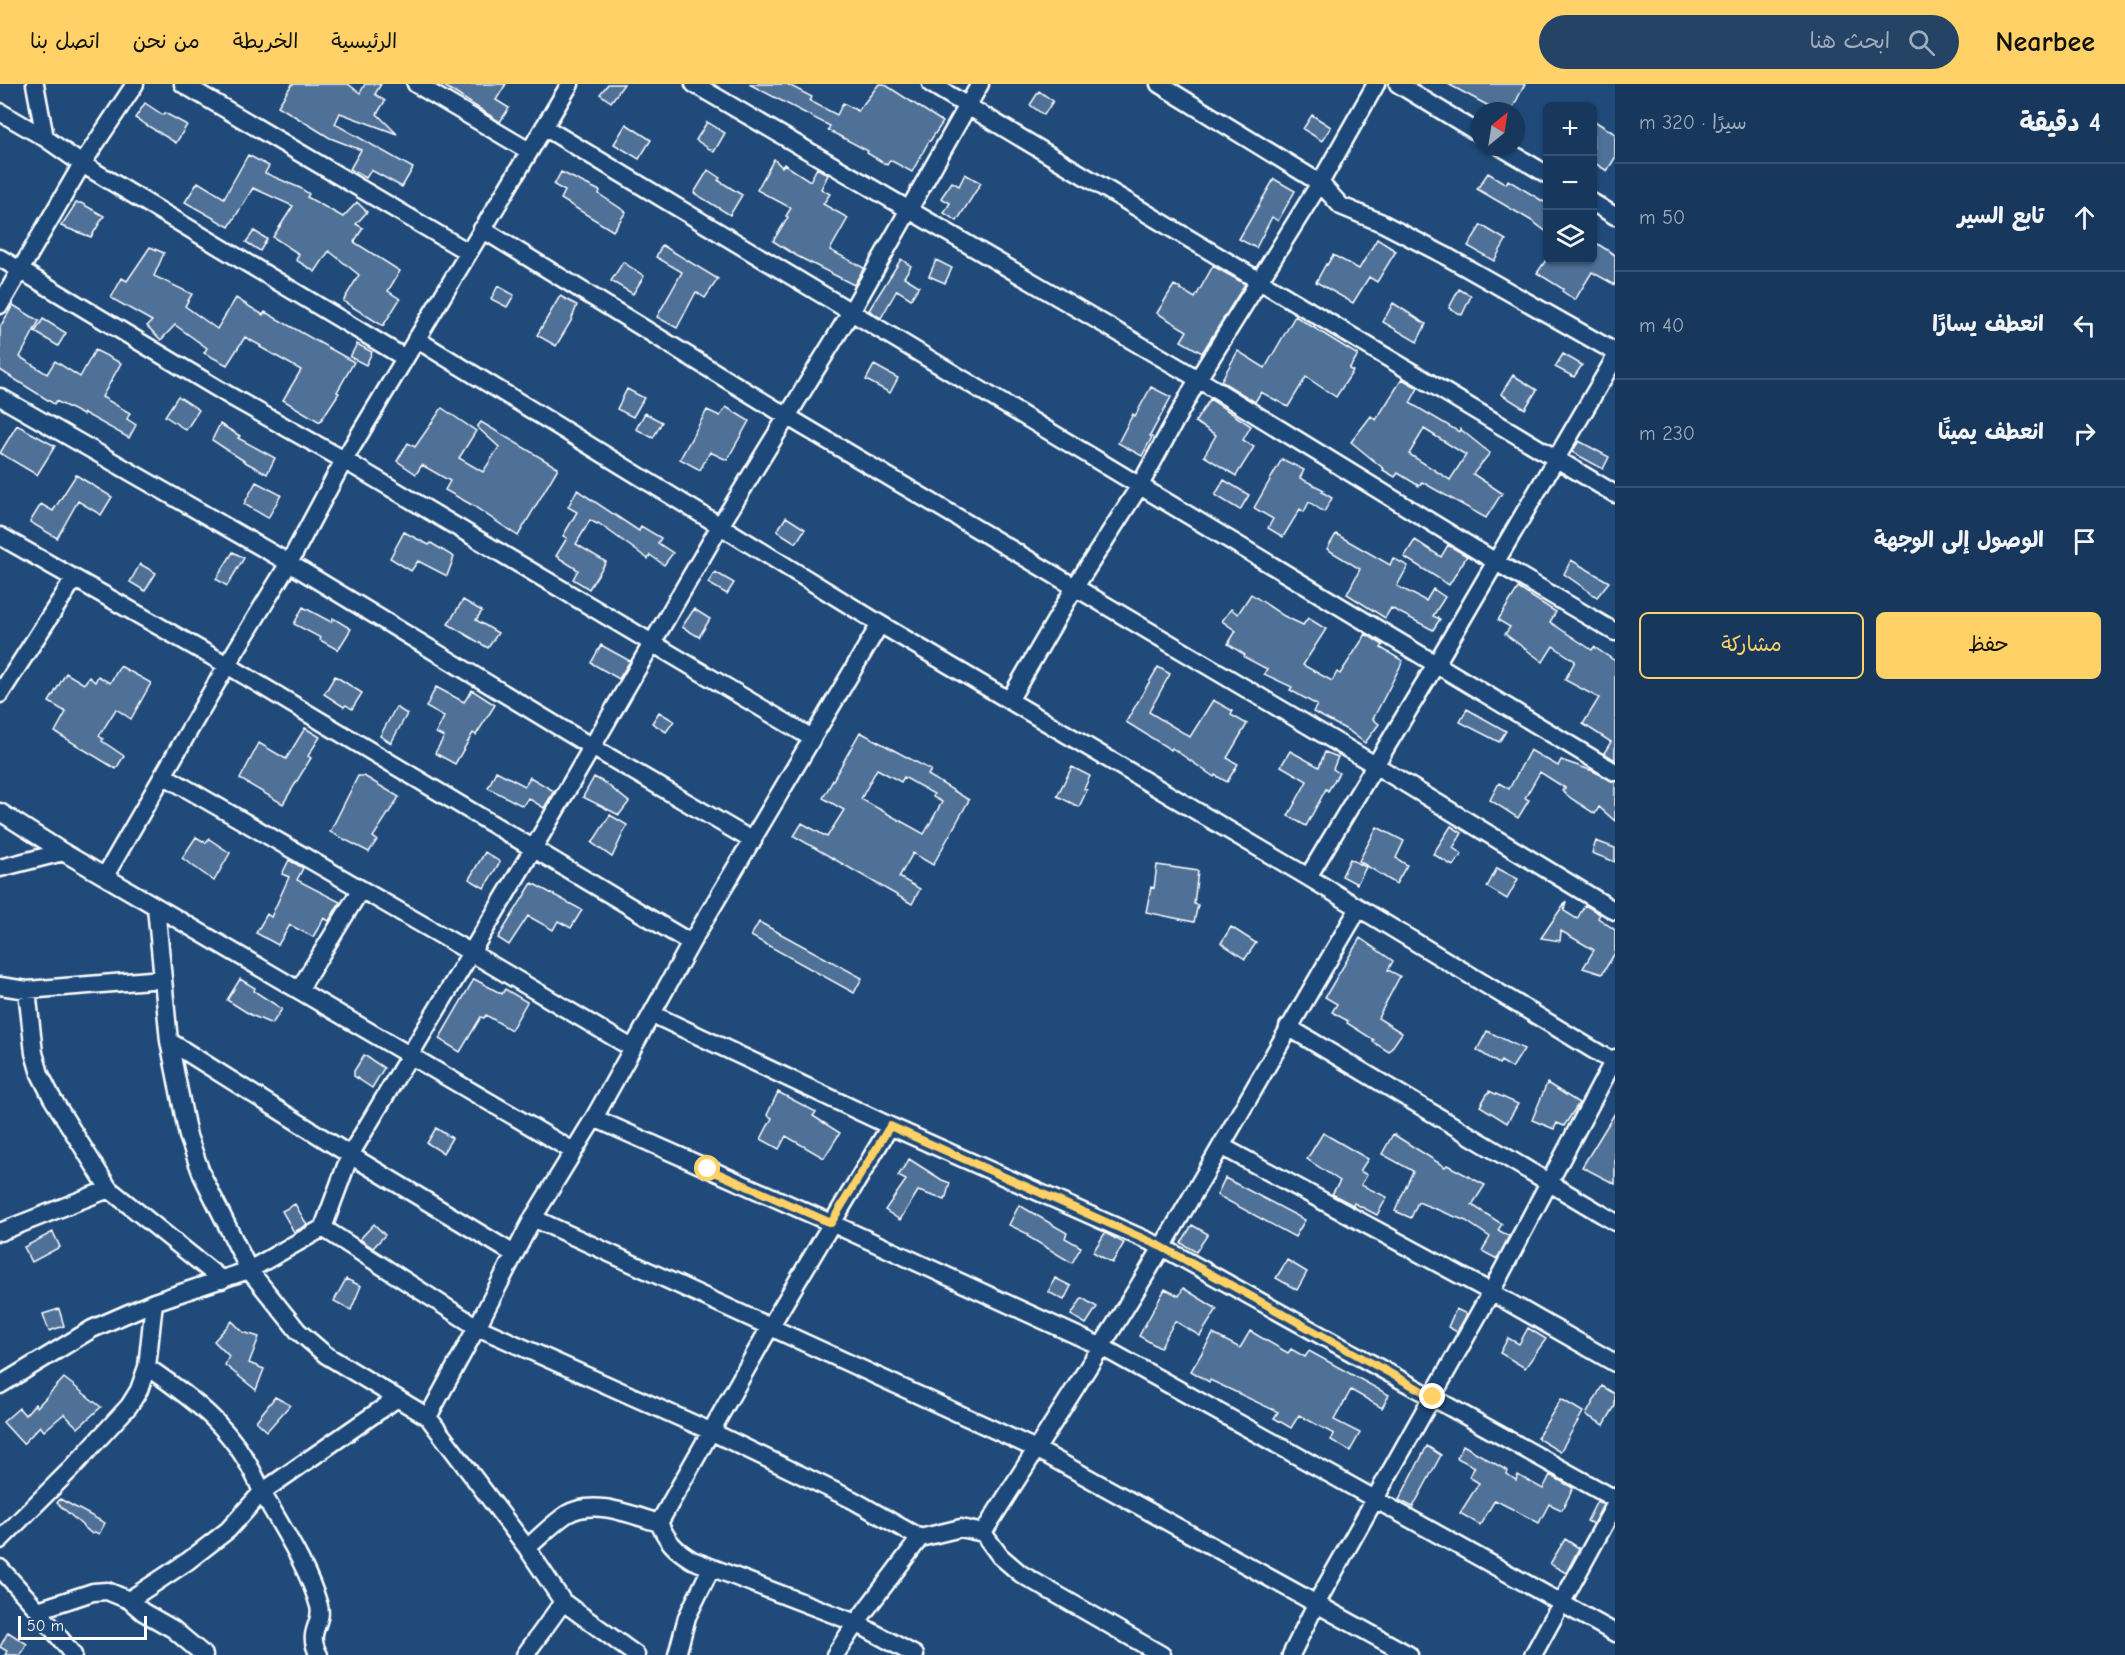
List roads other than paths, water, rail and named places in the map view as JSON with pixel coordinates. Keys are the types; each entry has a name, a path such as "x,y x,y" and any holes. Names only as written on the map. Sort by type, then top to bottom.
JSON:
{"street":[{"path":"35,84 45,138"},
{"path":"0,306 82,164 135,84"},
{"path":"183,84 468,252"},
{"path":"416,84 529,151"},
{"path":"105,876 289,563 344,460 570,84"},
{"path":"694,84 1198,379 1496,562 1615,632"},
{"path":"931,84 1615,494"},
{"path":"0,1385 92,1329 154,1302 249,1270 323,1228 350,1155 533,849 720,526 851,312 980,84"},
{"path":"1159,84 1320,183 1341,206 1382,222 1444,255 1615,352"},
{"path":"1010,699 1075,587 1139,487 1198,379 1320,183 1376,84"},
{"path":"1398,84 1471,129"},
{"path":"0,112 45,138 82,164 405,358"},
{"path":"544,127 1615,772"},
{"path":"1516,156 1543,172"},
{"path":"1597,205 1615,216"},
{"path":"482,229 788,417 1375,765 1615,911"},
{"path":"0,258 812,738"},
{"path":"416,339 880,624 1010,699 1614,1061 1491,1292 1316,1604 1291,1655"},
{"path":"1308,877 1615,358"},
{"path":"0,397 289,563 592,747 753,841"},
{"path":"0,536 227,665 691,943"},
{"path":"0,694 74,579"},
{"path":"428,1417 533,1218 594,1118 691,943 880,624"},
{"path":"163,775 632,1048"},
{"path":"0,812 63,852 573,1151"},
{"path":"0,868 63,852"},
{"path":"299,990 361,889"},
{"path":"156,906 169,1041 188,1136 202,1175 249,1270 298,1331 326,1355 428,1417 527,1548 563,1602 636,1655"},
{"path":"983,1533 1102,1347 1359,908"},
{"path":"0,986 27,990 163,979"},
{"path":"27,990 34,1053 40,1074 52,1098 109,1190 222,1280"},
{"path":"652,1014 890,1126 1162,1247 1615,1499"},
{"path":"1288,1027 1615,1222"},
{"path":"169,1041 350,1155 514,1254"},
{"path":"594,1118 1102,1347 1615,1633"},
{"path":"890,1126 770,1327 660,1523 667,1541 679,1552 711,1568 856,1623 915,1655"},
{"path":"1221,1146 1491,1292 1615,1363"},
{"path":"0,1232 109,1190"},
{"path":"533,1218 1036,1449 1410,1655"},
{"path":"323,1228 477,1327 710,1431 854,1500 920,1538"},
{"path":"0,1540 71,1469 129,1406 139,1390 147,1367 154,1302"},
{"path":"147,1367 190,1397 216,1419 252,1468 262,1492 301,1563 319,1605 320,1613 313,1640 319,1655"},
{"path":"129,1600 188,1561 228,1530 262,1492 396,1399"},
{"path":"1533,1655 1615,1505"},
{"path":"527,1548 566,1515 581,1508 609,1510 660,1523"},
{"path":"834,1655 920,1538 961,1528 983,1533 1000,1556 1021,1574 1162,1655"},
{"path":"0,1568 38,1610 73,1655"},
{"path":"677,1655 687,1617 711,1568"},
{"path":"38,1610 93,1592 107,1591 129,1600 142,1612 173,1629 204,1655"},
{"path":"525,1655 563,1602"}]}
